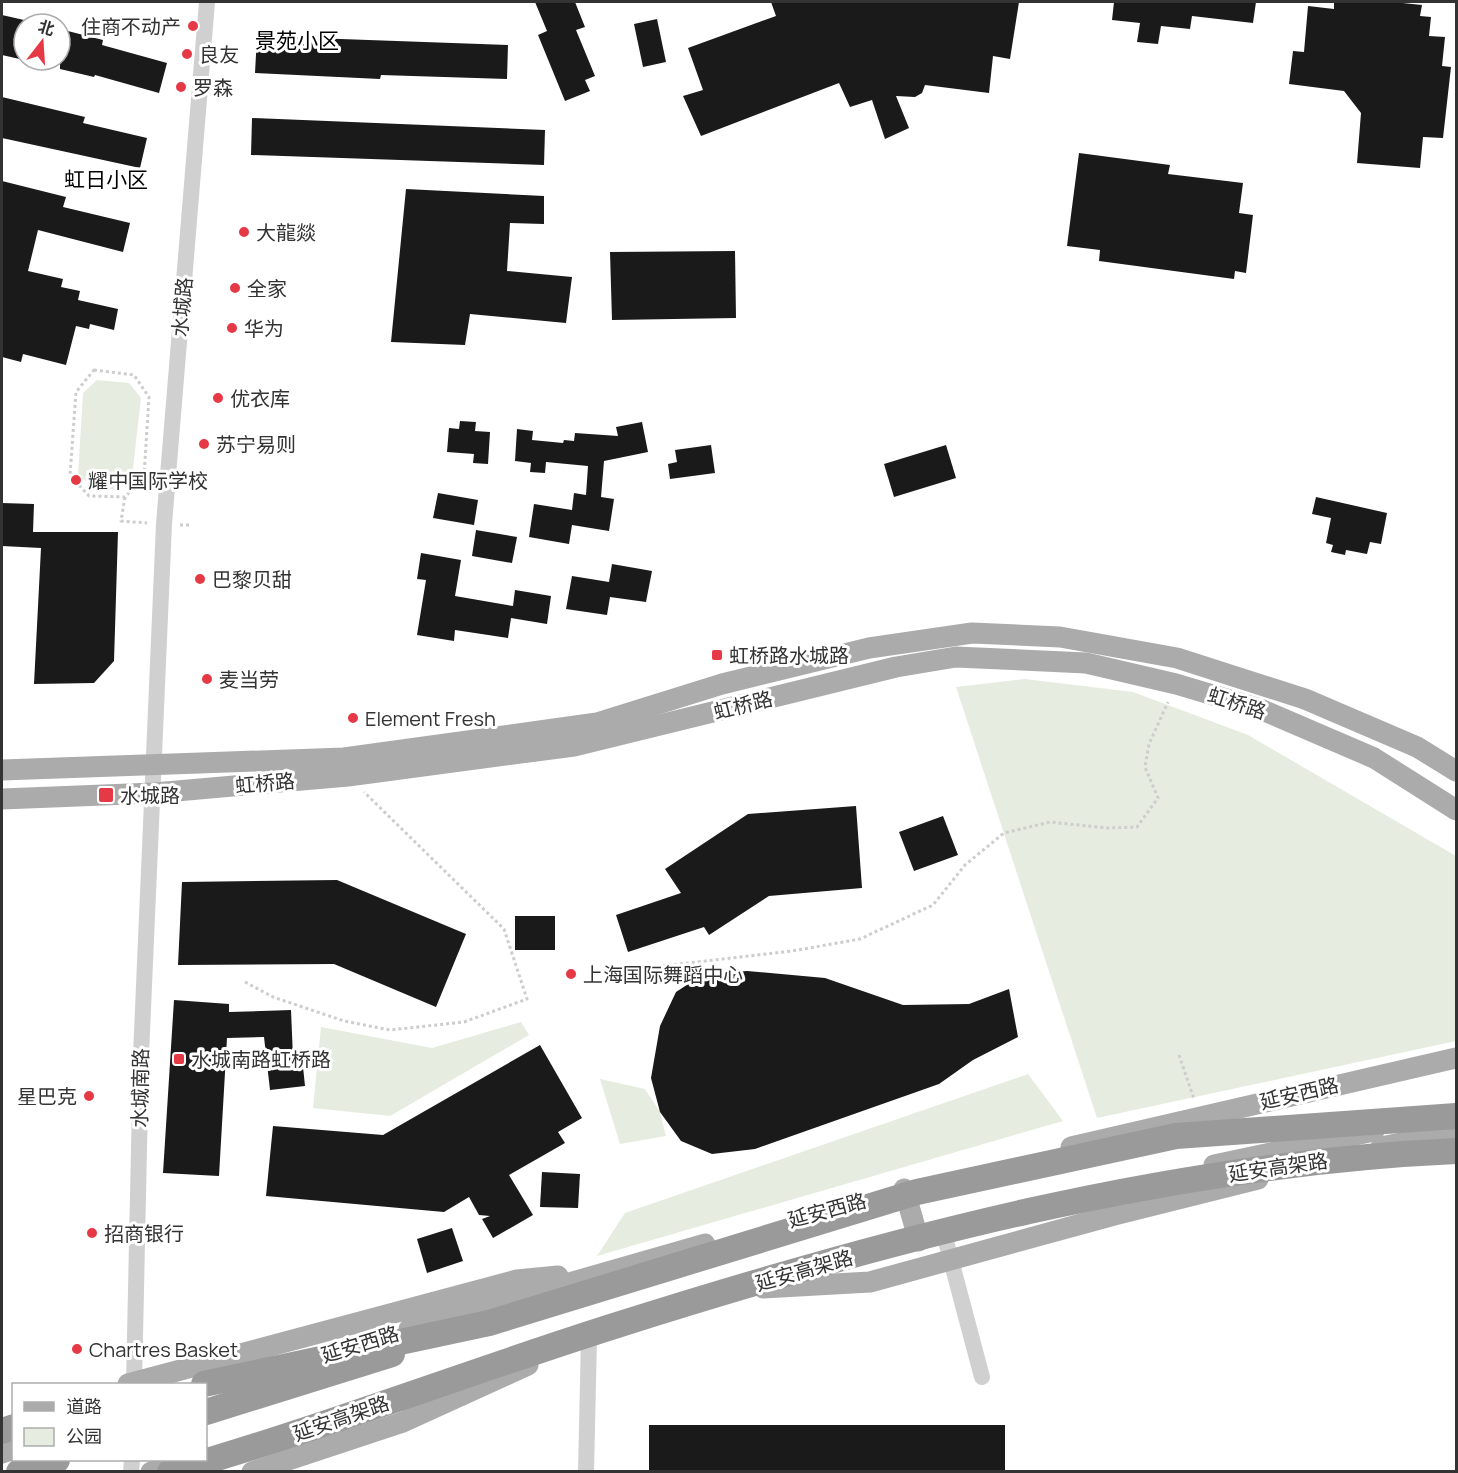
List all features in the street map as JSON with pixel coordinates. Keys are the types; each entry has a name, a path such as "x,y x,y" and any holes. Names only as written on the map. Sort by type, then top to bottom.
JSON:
{"highway":[{"name":"延安高架路","path":"207,1413 489,1323 917,1192 1165,1138 1456,1114"},
{"name":"延安高架路","path":"170,1472 247,1461 615,1325 907,1239 1035,1209 1255,1169 1330,1159 1456,1151"},
{"path":"207,1383 489,1323"},
{"path":"19,1472 54,1461"},
{"path":"190,1472 247,1461"}],"main road":[{"name":"虹桥路","path":"2,770 344,758 597,723 722,684 869,648 972,633 1060,637 1177,658 1305,699 1417,747 1456,771"},
{"name":"虹桥路","path":"2,799 154,792 348,776 574,746 896,667 956,657 1086,663 1176,684 1260,709 1374,758 1456,810"},
{"name":"延安西路","path":"207,1390 619,1269 904,1189 1200,1116 1456,1058"},
{"path":"207,1455 589,1337 1050,1204 1204,1167 1456,1114"},
{"path":"762,1288 870,1282 1114,1215 1371,1149 1456,1132"},
{"path":"904,1189 919,1241"},
{"path":"136,1383 517,1280 619,1269"},
{"path":"247,1461 403,1422 589,1337"},
{"path":"152,1472 187,1461"}],"street":[{"name":"水城路","path":"154,792 164,524 207,2"},
{"name":"水城南路","path":"132,1383 141,1055 154,792"},
{"path":"944,1234 982,1377"},
{"path":"586,1472 589,1337"}],"path":[{"path":"94,370 134,375 149,397 144,476 124,497 89,496 70,475 76,392 94,370"},
{"path":"662,966 792,951 860,939 933,905 965,865 1004,833 1050,822 1107,828 1137,827 1158,798 1145,767 1149,744 1176,684"},
{"path":"245,982 273,997 344,1021 390,1030 464,1022 527,999 504,929 348,776"},
{"path":"1179,1055 1200,1116"}],"green space":[{"path":"97,380 129,383 141,398 132,477 119,490 94,487 78,475 83,393"},
{"path":"1025,679 1133,692 1248,735 1456,856 1456,1041 1097,1118 956,687"},
{"path":"521,1022 529,1035 390,1116 313,1108 321,1027 432,1048"},
{"path":"1028,1074 1063,1121 597,1256 625,1213"},
{"path":"600,1079 645,1089 660,1112 666,1136 620,1144"}],"building":[{"path":"535,2 575,2 585,27 576,30 595,76 585,80 590,91 565,101 538,35 547,31"},
{"path":"771,2 1019,2 1010,59 993,56 989,93 925,85 922,93 915,97 896,96 909,128 885,139 872,100 850,107 839,83 701,136 683,96 703,90 688,48 776,16"},
{"path":"1114,2 1256,2 1253,23 1192,16 1190,29 1161,26 1158,44 1137,42 1140,23 1112,20"},
{"path":"1334,2 1393,2 1422,5 1420,16 1431,17 1429,36 1445,37 1442,66 1451,67 1443,138 1423,137 1420,168 1357,163 1361,113 1344,91 1289,84 1293,51 1304,52 1308,6 1334,9"},
{"path":"2,15 12,17 12,57 2,55"},
{"path":"657,19 666,62 643,67 634,24"},
{"path":"72,32 103,40 102,45 167,63 159,93 95,75 94,77 72,72"},
{"path":"257,36 508,45 507,79 381,75 380,79 255,73"},
{"path":"2,97 85,117 83,123 147,138 140,168 2,138"},
{"path":"252,118 545,130 544,165 251,155"},
{"path":"1079,153 1170,165 1168,174 1243,183 1239,213 1253,215 1246,273 1235,271 1234,279 1099,261 1100,250 1067,246"},
{"path":"2,181 66,197 63,207 130,223 123,252 38,230 28,271 63,279 61,287 80,291 78,300 118,309 114,330 90,324 89,329 76,326 66,365 23,354 21,362 2,357"},
{"path":"406,189 544,196 544,224 510,223 507,271 572,277 566,323 470,314 465,345 391,342"},
{"path":"735,251 736,318 612,320 610,252"},
{"path":"460,421 476,422 475,431 490,432 488,464 473,463 474,454 447,452 449,428 459,429"},
{"path":"642,422 648,452 604,461 601,497 614,499 609,531 572,525 569,544 529,537 534,504 572,510 574,493 586,495 588,466 546,462 545,473 530,472 531,463 515,461 517,429 533,431 532,440 563,443 564,440 574,441 575,433 618,436 616,427"},
{"path":"711,445 715,473 670,479 668,464 677,462 675,450"},
{"path":"946,445 956,478 894,497 884,464"},
{"path":"438,493 478,500 474,525 433,518"},
{"path":"1316,497 1387,513 1381,544 1370,542 1367,554 1346,550 1345,555 1331,552 1333,545 1326,543 1331,518 1312,514"},
{"path":"2,503 34,504 33,532 118,532 114,661 94,683 34,684 41,548 2,546"},
{"path":"476,530 517,537 512,563 472,556"},
{"path":"421,553 461,560 455,596 513,606 515,590 551,596 547,624 511,618 508,638 455,630 454,641 417,635 426,580 417,579"},
{"path":"612,564 652,571 646,602 610,597 607,615 566,609 572,576 609,582"},
{"path":"856,806 862,888 769,896 709,935 704,927 628,952 616,915 681,893 665,869 748,814"},
{"path":"943,816 958,855 914,871 899,832"},
{"path":"337,880 466,934 436,1007 334,964 178,965 182,882"},
{"path":"515,916 555,916 555,950 515,950"},
{"path":"747,971 825,978 903,1005 969,1004 1009,989 1018,1037 973,1060 939,1084 755,1149 712,1154 681,1141 660,1112 651,1078 660,1026 676,992 702,975"},
{"path":"174,1000 229,1004 229,1012 291,1010 293,1058 302,1057 305,1086 270,1090 264,1037 227,1038 219,1176 163,1173"},
{"path":"540,1045 582,1118 558,1132 565,1143 509,1175 533,1215 493,1238 482,1219 490,1216 479,1215 469,1197 444,1212 266,1196 273,1126 383,1135"},
{"path":"542,1172 580,1174 578,1208 540,1207"},
{"path":"452,1228 463,1261 427,1273 417,1239"},
{"path":"649,1425 1005,1425 1005,1472 649,1472"}],"place":[{"name":"住商不动产","path":"193,26"},
{"name":"良友","path":"187,54"},
{"name":"罗森","path":"181,87"},
{"name":"大龍燚","path":"244,232"},
{"name":"全家","path":"235,288"},
{"name":"华为","path":"232,328"},
{"name":"优衣库","path":"218,398"},
{"name":"苏宁易则","path":"204,444"},
{"name":"耀中国际学校","path":"76,480"},
{"name":"巴黎贝甜","path":"200,579"},
{"name":"虹桥路水城路","path":"717,655"},
{"name":"麦当劳","path":"207,679"},
{"name":"Element Fresh","path":"353,718"},
{"name":"水城路","path":"106,795"},
{"name":"上海国际舞蹈中心","path":"571,974"},
{"name":"水城南路虹桥路","path":"179,1059"},
{"name":"星巴克","path":"89,1096"},
{"name":"招商银行","path":"92,1233"},
{"name":"Chartres Basket","path":"77,1349"}],"district":[{"name":"景苑小区","path":"297,40"},
{"name":"虹日小区","path":"106,179"}]}
